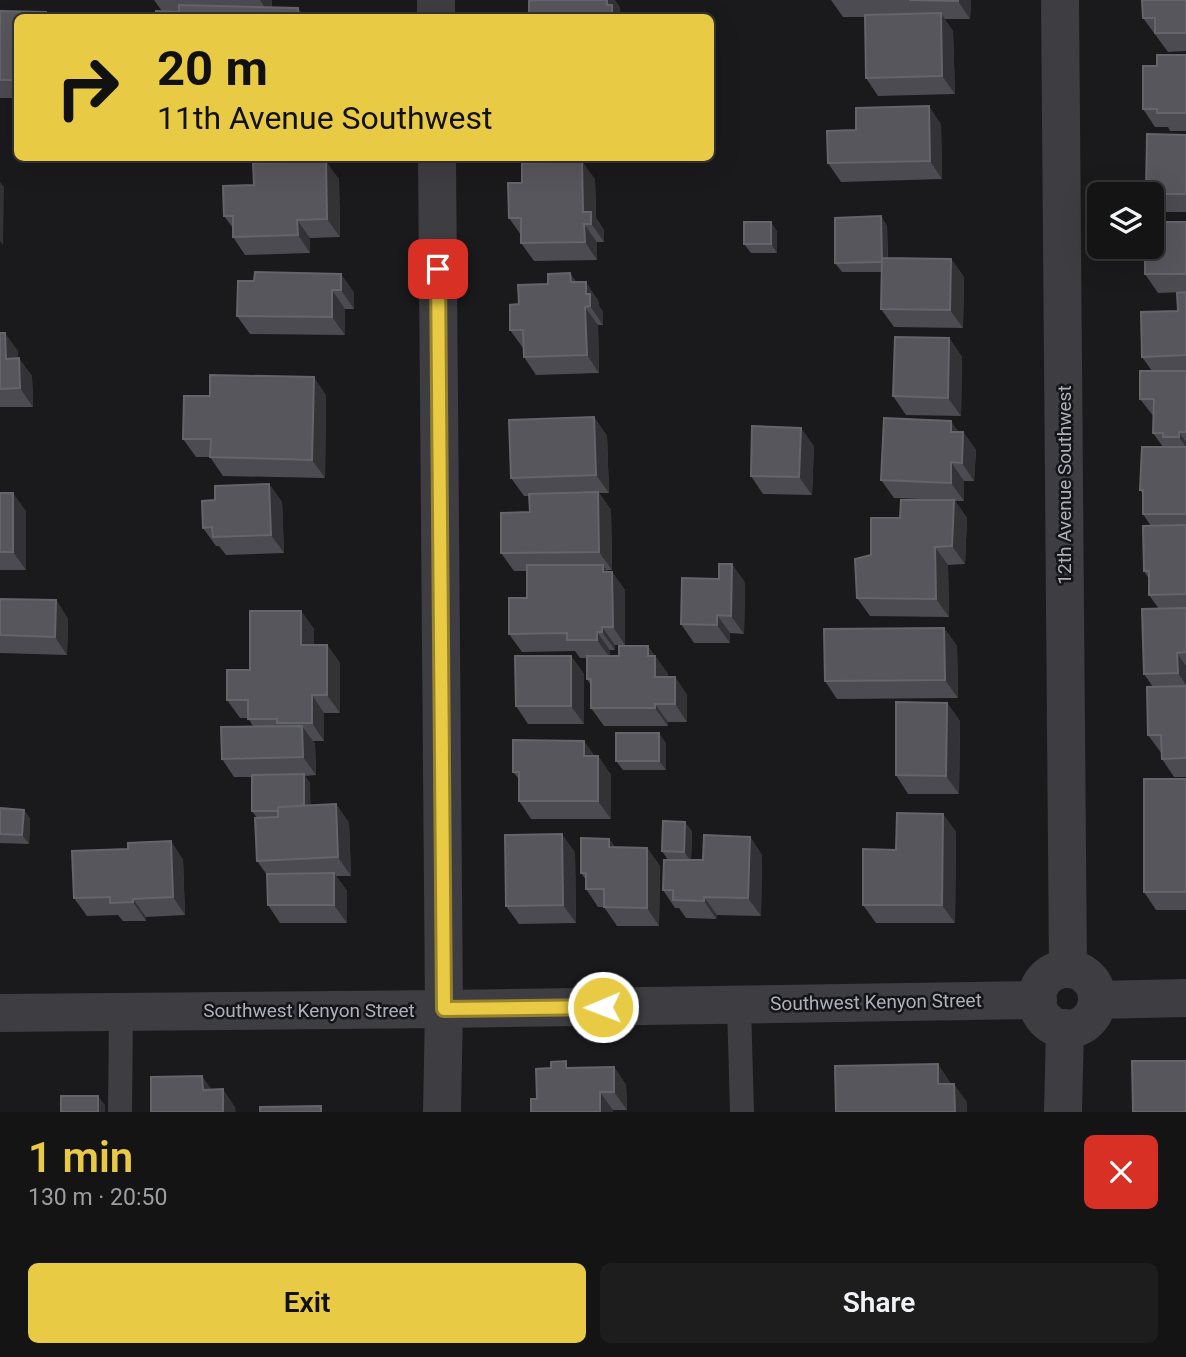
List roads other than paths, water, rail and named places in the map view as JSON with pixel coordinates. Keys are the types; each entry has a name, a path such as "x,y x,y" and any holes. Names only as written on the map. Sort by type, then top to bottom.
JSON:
{"street":[{"name":"12th Avenue Southwest","path":"1060,0 1068,969"},
{"path":"437,161 444,1009 442,1112"},
{"path":"1068,969 1081,972 1089,979 1097,1000 1093,1014 1087,1021 1078,1027 1065,1028 1049,1023 1042,1015 1038,1000 1040,986 1046,978 1054,972 1068,969"},
{"path":"1097,1000 1186,998"},
{"name":"Southwest Kenyon Street","path":"0,1013 1038,1000"},
{"path":"1063,1112 1065,1028"}],"lane":[{"path":"739,1005 742,1112"},
{"path":"120,1112 121,1011"}]}
